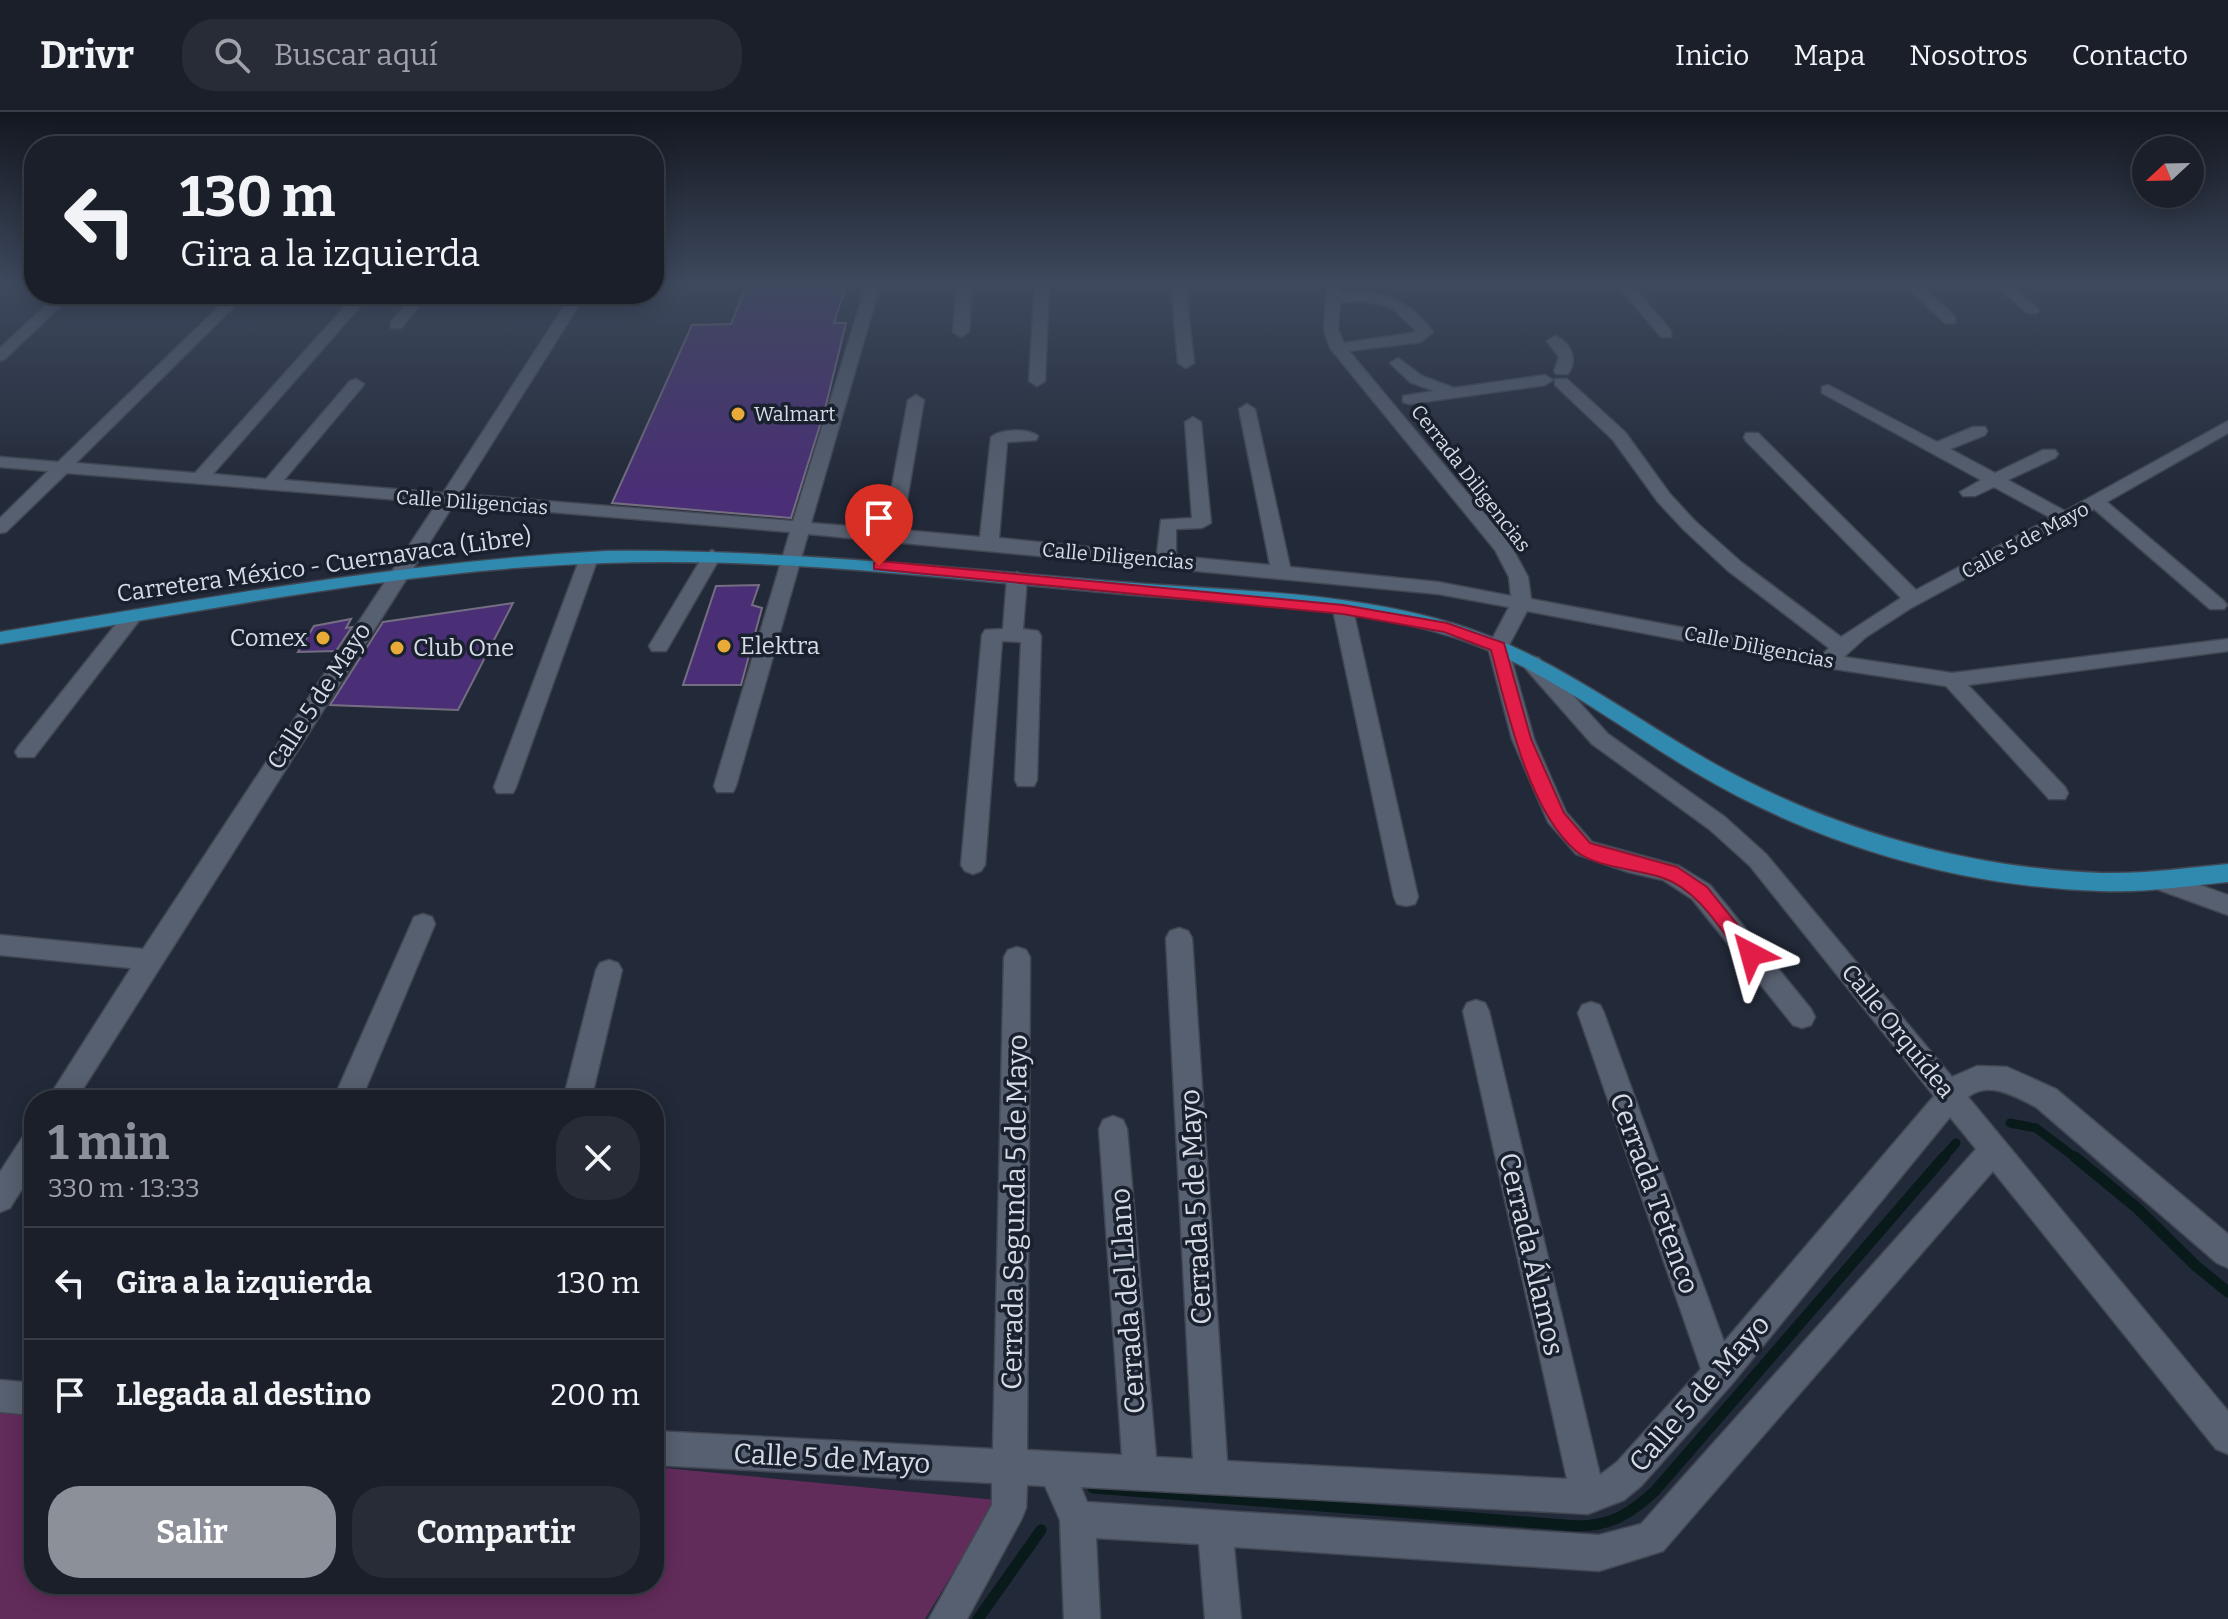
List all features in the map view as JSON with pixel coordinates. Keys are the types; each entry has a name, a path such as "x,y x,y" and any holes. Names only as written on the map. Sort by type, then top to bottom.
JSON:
{"main road":[{"name":"Carretera México - Cuernavaca (Libre)","path":"0,638 397,576 477,566 589,558 791,558 1343,610 1447,628 1498,647 1532,663 1711,771 1793,812 1885,845 1989,870 2060,880 2160,880 2228,873"}],"street":[{"path":"0,528 180,352"},
{"path":"199,479 312,352"},
{"name":"Calle 5 de Mayo","path":"67,1090 542,352"},
{"path":"725,786 780,588 802,529 853,352"},
{"path":"1037,381 1038,352"},
{"path":"1185,352 1186,363"},
{"name":"Cerrada Diligencias","path":"1342,352 1503,548 1522,580 1523,602"},
{"path":"1409,399 1551,377 1567,364 1563,352"},
{"path":"1398,363 1416,379 1448,392"},
{"path":"1551,377 1619,436 1664,498 1689,525 1834,654"},
{"path":"270,485 356,384"},
{"path":"1828,390 2065,518"},
{"path":"892,536 916,400"},
{"path":"1247,409 1281,572"},
{"path":"1166,561 1167,524 1202,523 1193,422"},
{"name":"Calle 5 de Mayo","path":"1834,654 1916,598 2096,502 2228,426"},
{"path":"1936,449 1979,431"},
{"path":"989,543 999,437 1030,436"},
{"path":"1752,437 1901,589 1916,598"},
{"path":"1969,492 2049,454"},
{"name":"Calle Diligencias","path":"0,462 989,543 1438,588 1834,654 1952,680 2228,645"},
{"path":"2096,502 2217,605"},
{"path":"1099,586 1109,555"},
{"path":"659,646 712,556"},
{"path":"505,787 589,558"},
{"path":"1012,635 1017,578"},
{"path":"1523,602 1498,647 1523,739 1556,816 1584,848 1628,863 1670,872 1701,892 1802,1017"},
{"path":"1343,610 1406,897"},
{"path":"26,752 131,618"},
{"path":"973,865 992,635 1031,636 1026,780"},
{"name":"Calle Orquídea","path":"1532,663 1600,739 1717,823 1758,860 2228,1437"},
{"path":"1952,680 2057,793"},
{"path":"2160,880 2228,905"},
{"path":"351,1090 423,924"},
{"name":"Cerrada 5 de Mayo","path":"1179,938 1211,1477"},
{"path":"0,945 149,960"},
{"name":"Cerrada Segunda 5 de Mayo","path":"1011,1468 1017,957"},
{"path":"579,1090 609,970"},
{"name":"Cerrada Álamos","path":"1476,1011 1588,1497"},
{"name":"Cerrada Tetenco","path":"1591,1013 1719,1373"},
{"name":"Calle 5 de Mayo","path":"664,1449 1588,1497 1612,1488 1629,1474 1955,1100 1962,1085 1977,1078 2007,1079 2046,1098 2228,1253"},
{"name":"Cerrada del Llano","path":"1113,1129 1140,1473"},
{"path":"1077,1519 1599,1553 1651,1539 1992,1145"},
{"path":"0,1198 24,1160"},
{"path":"0,1396 24,1398"},
{"path":"947,1619 1009,1508 1011,1468"},
{"path":"1055,1469 1077,1519 1082,1619"},
{"path":"1215,1529 1223,1619"}],"shaded area":[{"path":"0,1405 24,1408 24,1594 664,1594 664,1468 997,1500 925,1619 0,1619"}],"building":[{"name":"Walmart","path":"680,352 839,352 825,409 791,518 612,503"},
{"name":"Elektra","path":"759,585 752,605 762,608 741,685 683,685 716,586"},
{"name":"Club One","path":"513,603 458,710 330,705 383,622"},
{"name":"Comex","path":"351,619 346,628 352,627 336,651 298,652 314,626"}],"waterway":[{"path":"2010,1123 2036,1128 2077,1159"},
{"path":"1942,1159 1956,1143"},
{"path":"1093,1488 1577,1526 1610,1521 1628,1512 1655,1491 1944,1157"},
{"path":"2075,1157 2137,1208 2196,1266 2228,1292"},
{"path":"978,1619 1041,1530"}],"place":[{"name":"Walmart","path":"738,414"},
{"name":"Comex","path":"323,638"},
{"name":"Elektra","path":"724,646"},
{"name":"Club One","path":"397,648"}],"route":[{"path":"879,566 1372,613 1447,628 1498,647 1523,739 1556,816 1584,848 1628,863 1670,872 1701,892 1751,954"}]}
